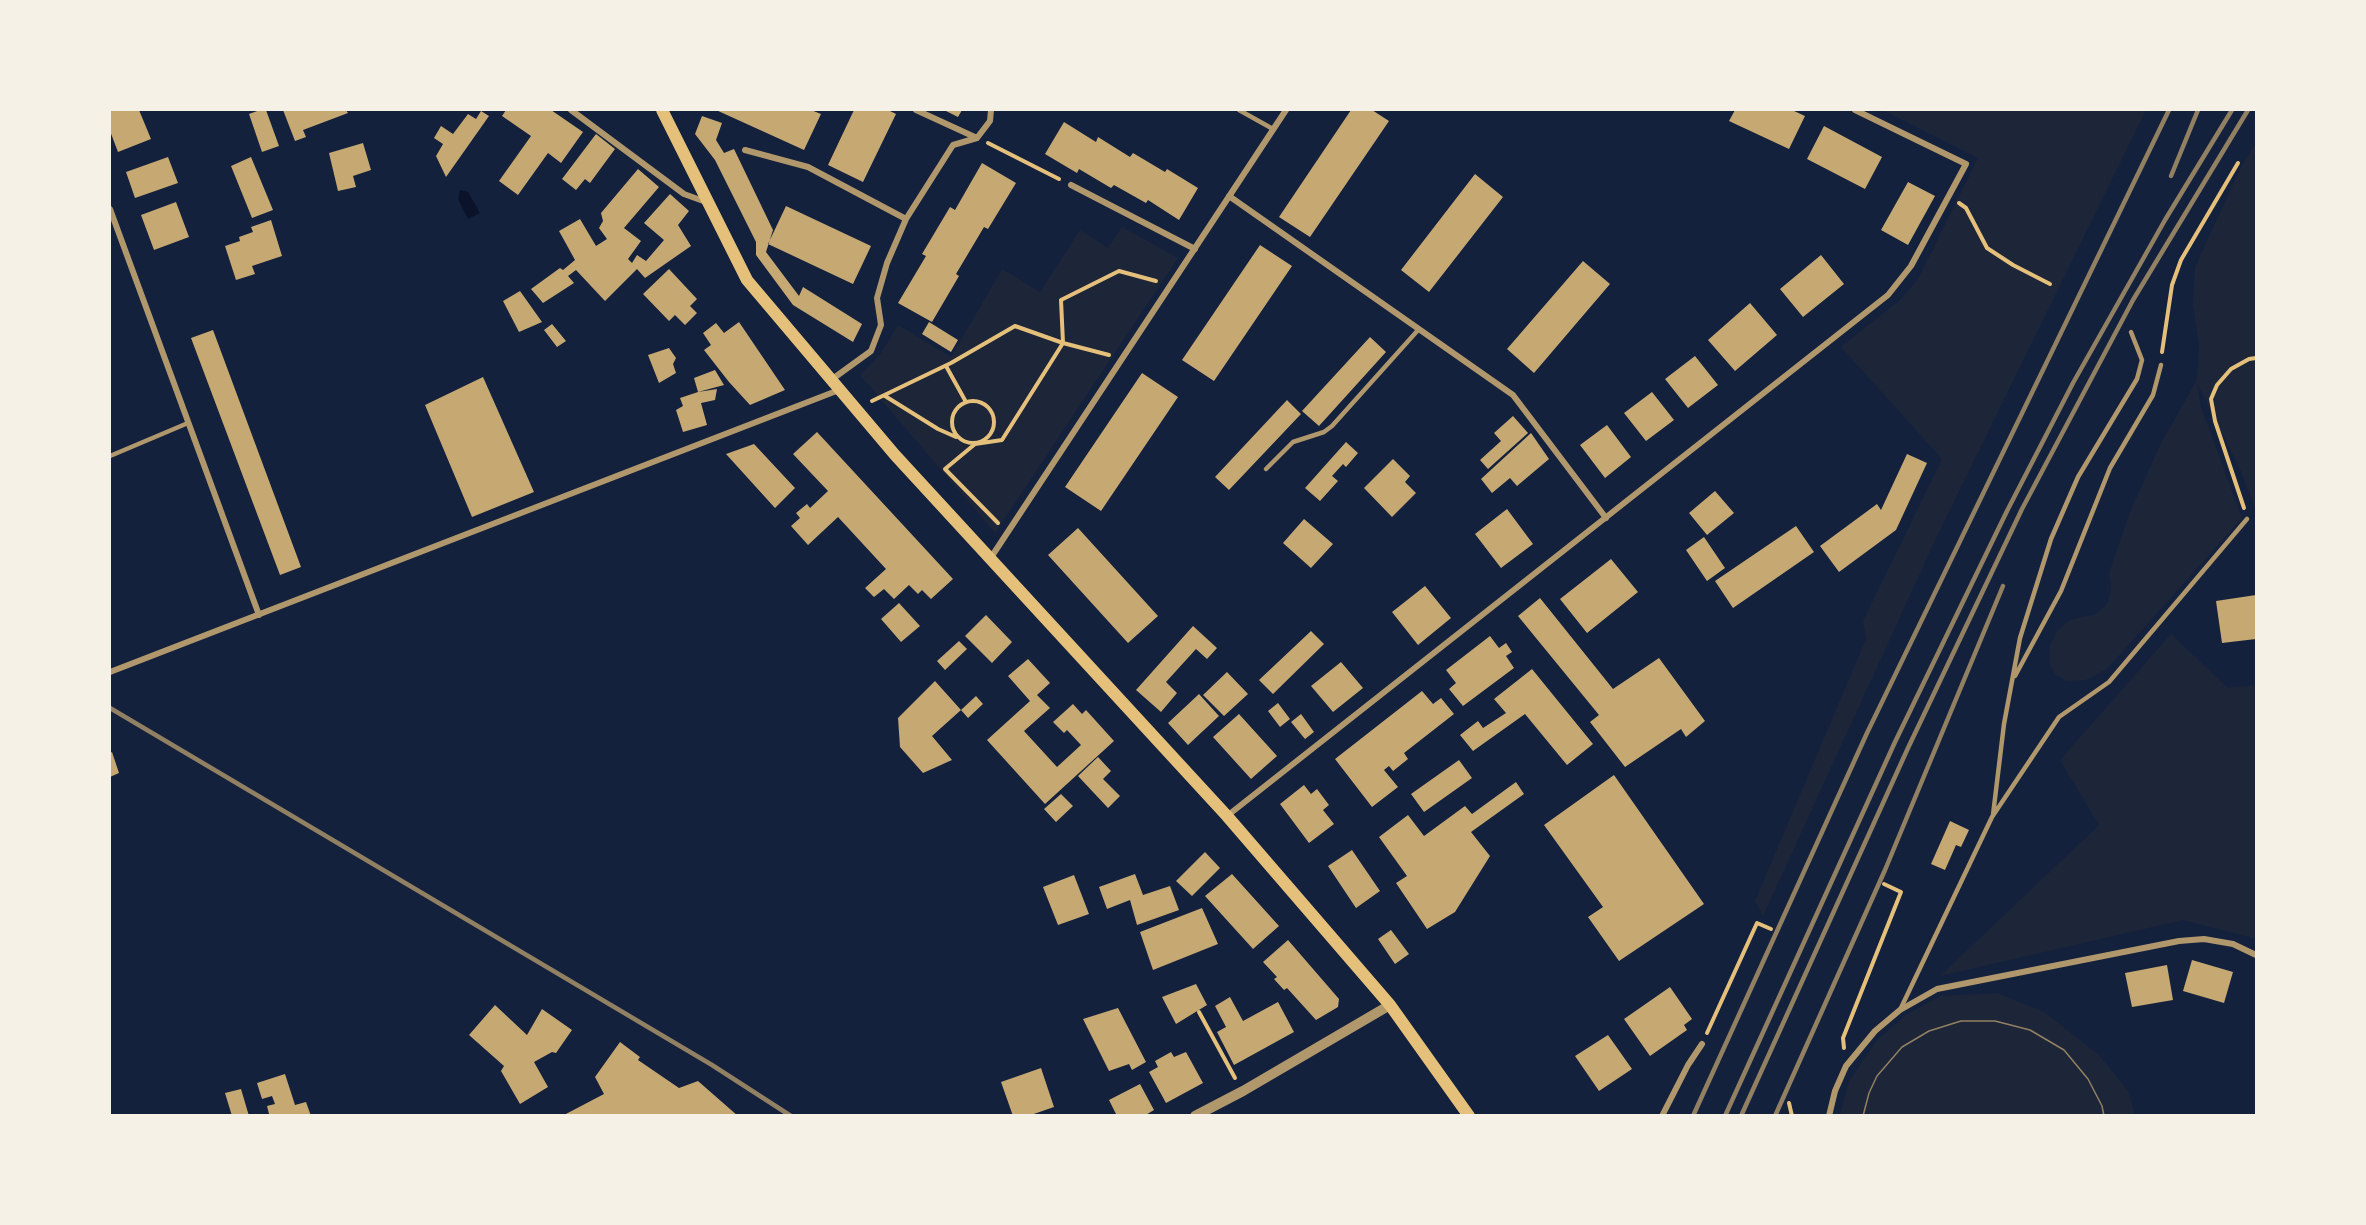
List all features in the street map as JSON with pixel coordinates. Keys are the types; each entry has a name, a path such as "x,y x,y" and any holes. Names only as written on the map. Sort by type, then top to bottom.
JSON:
{"main road":[{"path":"662,110 747,280 855,409 1227,816 1390,1005 1469,1116"}],"street":[{"path":"572,110 684,194 707,203"},
{"path":"916,110 977,138"},
{"path":"110,672 259,615 835,385 872,351 881,325 877,298 887,263 906,219 953,145 977,138 990,121 991,110"},
{"path":"990,559 1286,110"},
{"path":"1227,816 1887,295 1911,266 1966,164 1855,110"},
{"path":"745,150 808,167 906,219"},
{"path":"1071,185 1195,249"},
{"path":"1228,196 1513,395 1606,518"},
{"path":"110,209 259,615"},
{"path":"1829,1116 1846,1066 1875,1031 1900,1010 1937,989 2179,941 2204,939 2233,944 2256,955"},
{"path":"1195,1116 1243,1092 1390,1005"},
{"path":"1662,1116 1688,1065 1702,1044"}],"lane":[{"path":"1239,110 1273,129"},
{"path":"1266,469 1293,442 1324,432 1332,426 1419,329"},
{"path":"1992,818 2020,638 2051,539 2078,477 2137,379 2142,360 2131,332"},
{"path":"2012,681 2061,591 2110,468 2153,395 2161,365"},
{"path":"110,456 188,423"},
{"path":"1900,1010 1992,818 2059,717 2109,682 2247,519"}],"path":[{"path":"977,138 1071,185"},
{"path":"2161,365 2172,285 2181,260 2238,163"},
{"path":"1949,195 1966,208 1987,248 2013,265 2050,284"},
{"path":"884,395 963,442 975,444 1002,440 1063,343 1061,300 1119,271 1171,285"},
{"path":"855,409 946,366 1015,326 1063,343 1122,359"},
{"path":"2247,519 2215,421 2211,399 2217,385 2230,369 2249,359 2256,358"},
{"path":"946,366 966,402"},
{"path":"957,438 951,423 953,413 966,402 979,402 990,410 994,421 990,436 975,444 945,469 1008,532"},
{"path":"1846,1066 1843,1038 1901,892 1884,884"},
{"path":"1702,1044 1757,923 1771,929"},
{"path":"1199,1012 1243,1092"},
{"path":"1789,1103 1792,1116"}],"shaded area":[{"path":"1883,110 2146,110 1938,534 1763,916 1755,901 1866,639 1863,621 1942,459 1841,347 1900,300 1918,279 1978,158"},
{"path":"2256,143 2256,511 2240,469 2197,383 2201,407 2242,518 2107,669 2086,680 2067,681 2055,674 2049,662 2050,645 2058,630 2070,620 2096,614 2108,603 2111,587 2109,573 2130,512 2161,443 2197,380 2199,347 2193,305 2195,267 2239,171"},
{"path":"460,190 468,192 480,213 468,219 458,199"},
{"path":"1122,227 1178,258 995,533 860,375 880,355 898,325 951,357 1002,269 1040,292 1080,230 1108,248"},
{"path":"2171,634 2228,688 2256,685 2256,939 2183,920 1940,976 2099,825 2060,760"},
{"path":"1997,993 2044,1012 2099,1055 2128,1091 2135,1115 1840,1115 1849,1081 1877,1040 1906,1015 1940,996"}],"building":[{"path":"110,110 139,110 151,139 118,152 110,131"},
{"path":"266,110 279,146 262,152 249,114"},
{"path":"283,110 346,110 348,113 303,130 306,137 295,141"},
{"path":"506,110 551,110 583,132 561,163 548,153 518,195 499,181 531,136 502,116"},
{"path":"716,110 811,110 821,114 804,150"},
{"path":"854,110 888,110 896,114 863,182 828,165"},
{"path":"944,110 962,110 958,117"},
{"path":"1351,110 1372,110 1389,121 1310,237 1279,217"},
{"path":"1735,110 1792,110 1805,116 1789,149 1729,121"},
{"path":"481,111 489,116 446,177 436,156 443,144 434,138 441,126 453,134 468,114 476,119"},
{"path":"702,116 722,123 716,140 724,153 734,149 773,230 766,252 799,296 803,287 862,324 853,342 793,305 756,255 756,242 715,160 695,134"},
{"path":"1064,122 1096,142 1098,137 1130,157 1133,153 1165,172 1167,169 1198,188 1179,220 1148,200 1146,203 1114,185 1111,188 1079,169 1077,173 1045,154"},
{"path":"1824,126 1882,157 1865,189 1807,159"},
{"path":"596,134 615,149 590,183 585,179 576,190 562,179"},
{"path":"363,143 371,170 353,176 356,187 338,191 329,153"},
{"path":"168,157 178,183 135,198 126,172"},
{"path":"251,157 273,210 252,218 231,166"},
{"path":"982,163 1016,183 988,229 984,227 956,274 959,276 932,322 898,303 926,256 922,254 950,207 955,210"},
{"path":"638,169 659,187 624,228 641,241 628,259 632,263 637,255 646,261 664,240 644,223 670,194 689,211 678,225 691,246 645,278 637,269 605,301 576,270 568,276 574,283 543,303 531,289 575,260 559,231 580,219 596,246 607,239 599,228 603,221 601,213"},
{"path":"1475,174 1503,197 1429,292 1401,270"},
{"path":"1908,182 1935,196 1908,245 1881,230"},
{"path":"176,202 189,237 154,250 141,215"},
{"path":"786,206 871,246 853,284 768,244"},
{"path":"271,220 282,256 252,266 255,274 236,280 225,246 240,241 239,237 253,232 251,227"},
{"path":"1260,245 1292,266 1214,381 1182,360"},
{"path":"1821,255 1844,284 1803,317 1780,289"},
{"path":"1583,261 1610,284 1534,373 1507,349"},
{"path":"669,269 697,299 690,306 697,313 685,325 675,315 669,321 643,294"},
{"path":"520,291 542,322 519,332 503,301"},
{"path":"1750,303 1777,335 1735,371 1708,340"},
{"path":"739,322 785,390 750,405 704,350 711,345 703,333 716,323 724,333"},
{"path":"929,322 958,340 951,352 922,334"},
{"path":"552,324 566,341 557,347 544,330"},
{"path":"213,330 301,567 280,575 191,338"},
{"path":"1370,337 1386,352 1319,426 1302,411"},
{"path":"669,348 676,358 673,364 676,373 659,383 648,355"},
{"path":"1695,356 1718,385 1688,408 1665,379"},
{"path":"715,370 724,385 698,392 694,378"},
{"path":"1142,373 1178,397 1101,511 1065,487"},
{"path":"483,377 534,492 472,517 425,405"},
{"path":"717,389 715,400 701,403 707,425 683,432 676,410 683,406 680,398"},
{"path":"1652,392 1674,420 1646,441 1624,413"},
{"path":"1287,400 1301,414 1229,490 1215,477"},
{"path":"1513,416 1528,433 1488,469 1480,460 1501,441 1494,433"},
{"path":"1607,425 1631,457 1605,478 1580,445"},
{"path":"817,432 953,579 931,599 922,590 918,594 909,585 894,599 884,589 874,597 865,588 886,569 838,517 808,545 791,526 800,518 796,513 807,504 810,508 828,491 793,454"},
{"path":"1531,433 1549,459 1517,486 1510,478 1492,493 1481,479"},
{"path":"1346,442 1358,453 1346,467 1343,464 1332,476 1338,481 1320,501 1305,488"},
{"path":"754,444 795,488 775,508 726,454"},
{"path":"1907,454 1927,463 1896,530 1839,572 1820,546 1877,504 1881,510"},
{"path":"1393,459 1410,476 1405,482 1416,493 1392,517 1364,488"},
{"path":"1715,491 1734,513 1707,535 1689,513"},
{"path":"1507,509 1533,544 1501,568 1475,534"},
{"path":"1304,519 1333,544 1311,568 1283,543"},
{"path":"1796,526 1814,552 1733,608 1715,581"},
{"path":"1078,528 1158,616 1128,643 1048,555"},
{"path":"1704,537 1725,568 1707,581 1686,550"},
{"path":"1611,559 1638,592 1587,633 1560,599"},
{"path":"1425,586 1451,618 1418,645 1392,612"},
{"path":"2256,595 2256,639 2222,643 2216,601"},
{"path":"1540,598 1613,689 1659,658 1705,721 1686,737 1681,729 1625,767 1590,722 1599,715 1518,616"},
{"path":"899,603 920,626 901,642 881,619"},
{"path":"986,615 1012,642 992,663 965,636"},
{"path":"1193,626 1217,648 1207,659 1196,649 1166,682 1177,693 1161,712 1136,690"},
{"path":"1311,631 1324,644 1273,694 1259,680"},
{"path":"1490,636 1499,648 1506,643 1512,652 1506,656 1514,668 1463,706 1449,689 1456,683 1446,670"},
{"path":"959,641 967,649 945,670 937,661"},
{"path":"1028,659 1050,683 1037,695 1050,708 1024,731 1057,767 1081,745 1067,730 1064,733 1053,722 1073,704 1082,714 1086,710 1114,741 1045,804 987,740 1030,701 1008,676"},
{"path":"1341,662 1363,688 1333,712 1311,686"},
{"path":"1532,669 1593,744 1567,765 1525,714 1473,751 1460,735 1478,721 1483,728 1506,713 1494,699"},
{"path":"1227,672 1248,694 1224,716 1203,695"},
{"path":"935,681 961,710 932,736 952,760 923,773 900,747 898,718"},
{"path":"1422,691 1433,704 1441,698 1454,714 1404,753 1408,759 1393,771 1389,766 1384,770 1398,787 1372,807 1335,759"},
{"path":"1199,694 1219,716 1188,745 1168,723"},
{"path":"976,696 983,704 968,718 961,710"},
{"path":"1278,703 1290,719 1280,727 1268,711"},
{"path":"1239,714 1277,756 1251,779 1213,737"},
{"path":"1301,714 1314,732 1305,739 1291,722"},
{"path":"112,752 119,773 110,777 110,753"},
{"path":"1098,757 1111,771 1103,779 1120,796 1108,808 1078,776"},
{"path":"1459,760 1472,778 1424,812 1411,794"},
{"path":"1614,775 1704,904 1619,961 1588,917 1603,907 1544,825"},
{"path":"1516,782 1524,794 1471,832 1490,856 1455,912 1427,929 1396,883 1407,876 1379,837 1408,815 1424,836 1465,806 1472,814"},
{"path":"1304,785 1311,794 1317,789 1329,805 1323,810 1334,824 1309,843 1280,804"},
{"path":"1061,794 1073,806 1056,822 1044,809"},
{"path":"1950,821 1969,830 1961,847 1956,845 1945,870 1931,864"},
{"path":"1352,850 1380,891 1356,908 1328,866"},
{"path":"1205,852 1220,868 1192,896 1176,881"},
{"path":"1135,874 1143,895 1170,886 1179,910 1137,925 1130,900 1107,909 1099,887"},
{"path":"1232,874 1279,926 1253,949 1205,896"},
{"path":"1074,875 1089,914 1058,925 1043,887"},
{"path":"1202,908 1218,944 1153,970 1140,932"},
{"path":"1391,930 1409,954 1395,964 1378,939"},
{"path":"1288,940 1339,999 1338,1007 1316,1020 1287,988 1284,990 1274,979 1277,977 1263,962"},
{"path":"2192,960 2233,972 2224,1003 2183,991"},
{"path":"2167,965 2173,1000 2132,1007 2125,973"},
{"path":"1196,984 1207,1005 1176,1024 1162,997"},
{"path":"1670,987 1692,1019 1684,1025 1687,1030 1650,1056 1624,1019"},
{"path":"1230,997 1243,1021 1278,1002 1294,1032 1234,1065 1217,1032 1226,1027 1215,1006"},
{"path":"495,1005 527,1035 542,1009 572,1030 556,1053 552,1052 534,1062 548,1087 520,1104 501,1071 504,1066 469,1035"},
{"path":"1118,1008 1146,1062 1132,1070 1129,1064 1109,1071 1083,1019"},
{"path":"1608,1035 1632,1069 1599,1091 1575,1056"},
{"path":"620,1042 640,1057 638,1060 679,1088 698,1081 738,1116 562,1116 604,1094 595,1077"},
{"path":"1171,1052 1174,1057 1186,1052 1203,1083 1166,1103 1149,1072 1158,1067 1155,1061"},
{"path":"1041,1068 1054,1107 1028,1116 1013,1116 1001,1082"},
{"path":"285,1074 295,1105 306,1102 311,1116 265,1116 269,1114 267,1106 275,1104 272,1096 262,1099 257,1083"},
{"path":"1140,1084 1154,1110 1144,1116 1117,1116 1109,1100"},
{"path":"241,1089 249,1116 232,1116 225,1093"}],"tram line":[{"path":"1863,1116 1869,1093 1877,1076 1902,1047 1929,1031 1961,1021 1995,1021 2030,1030 2064,1050 2088,1079 2102,1106 2104,1116"}],"railway":[{"path":"1693,1116 1867,733 2169,110"},
{"path":"2171,176 2198,110"},
{"path":"1725,1116 1895,742 2007,511 2073,383 2165,220 2232,110"},
{"path":"1741,1116 1908,748 2022,509 2133,300 2248,110"},
{"path":"1775,1116 1885,870 2003,586"},
{"path":"110,708 712,1065 791,1116"}]}
